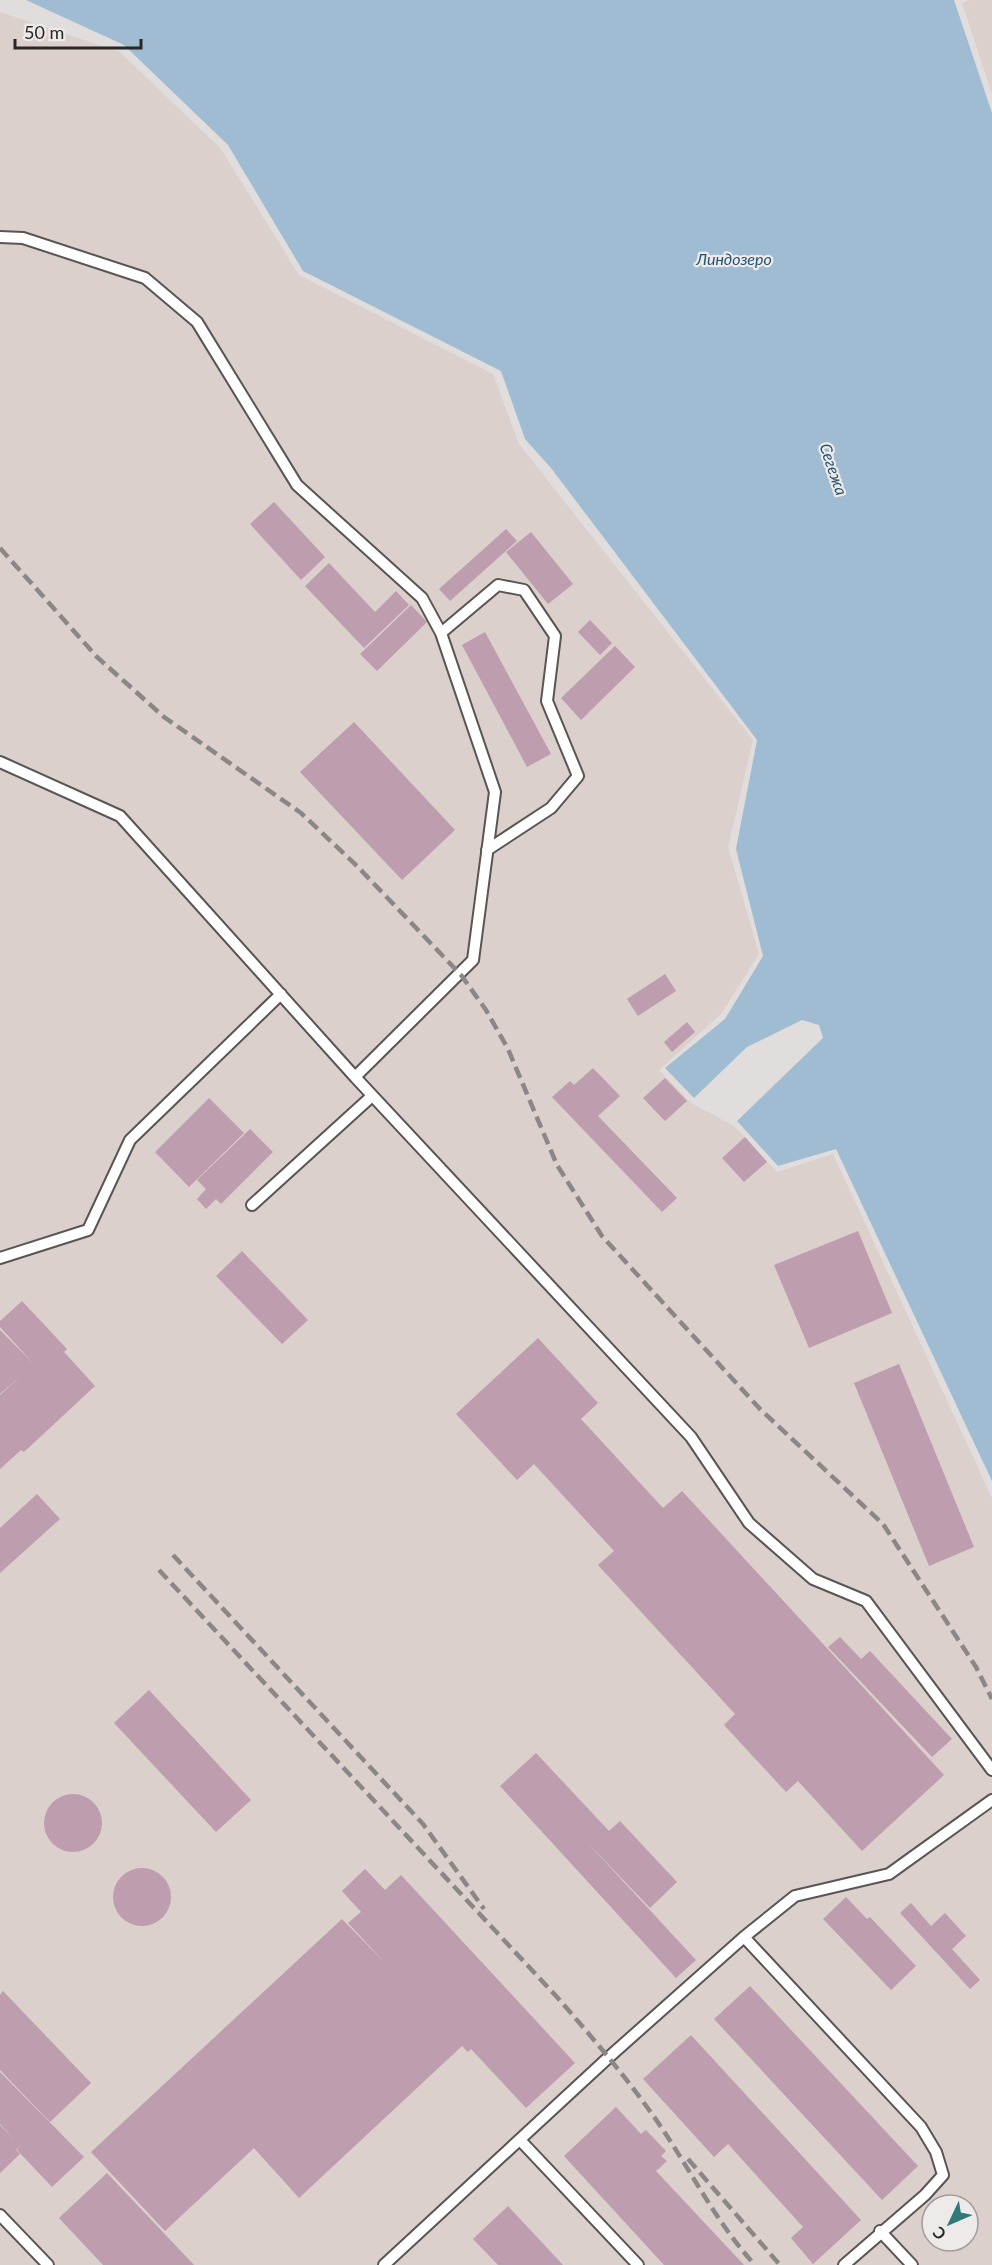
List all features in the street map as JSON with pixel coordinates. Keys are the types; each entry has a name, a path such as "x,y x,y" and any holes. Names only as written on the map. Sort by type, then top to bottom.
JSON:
{"lane":[{"path":"0,237 23,238 145,278 197,322 297,485 422,598 441,633 495,792 473,960 355,1077"},
{"path":"441,633 498,585 524,590 555,636 547,701 578,776 551,808 487,850"},
{"path":"0,762 120,816 372,1096 691,1437 749,1523 813,1579 866,1601 992,1770"},
{"path":"0,1258 88,1230 130,1140 281,994"},
{"path":"252,1205 372,1096"},
{"path":"384,2265 744,1937 795,1896 889,1874 992,1800"},
{"path":"744,1937 921,2127 936,2152 943,2175 925,2195 880,2231 844,2265"},
{"path":"520,2140 638,2265"},
{"path":"0,2214 48,2265"},
{"path":"880,2231 912,2265"}],"shaded area":[{"path":"970,0 992,0 992,94 962,3"},
{"path":"0,12 120,52 221,149 299,275 493,374 519,444 753,740 728,847 759,954 721,1014 659,1070 691,1103 734,1126 777,1172 833,1154 992,1498 992,2265 0,2265"}],"water":[{"name":"Линдозеро","path":"26,0 954,0 992,113 992,1481 836,1149 778,1166 737,1121 823,1038 819,1025 802,1020 747,1047 694,1098 665,1068 725,1019 763,956 736,849 757,740 551,468 525,439 501,371 303,271 228,145 124,45"}],"building":[{"path":"274,502 325,557 301,580 250,524"},
{"path":"506,529 517,541 450,601 439,589"},
{"path":"531,532 573,584 548,604 506,552"},
{"path":"329,563 375,612 396,591 409,605 364,648 305,586"},
{"path":"411,605 427,622 377,671 360,654"},
{"path":"590,620 612,643 600,655 578,632"},
{"path":"485,632 551,754 527,767 462,645"},
{"path":"615,646 635,667 581,720 561,698"},
{"path":"354,722 455,830 402,880 300,772"},
{"path":"665,974 676,991 638,1016 627,999"},
{"path":"687,1022 695,1032 672,1052 664,1042"},
{"path":"593,1068 620,1096 598,1116 677,1198 662,1212 552,1097 570,1081 574,1085"},
{"path":"665,1078 687,1101 665,1121 643,1098"},
{"path":"209,1098 244,1133 189,1187 155,1152"},
{"path":"250,1129 273,1152 221,1204 216,1199 206,1209 197,1199 206,1189 197,1180"},
{"path":"745,1137 767,1162 744,1182 722,1158"},
{"path":"858,1231 892,1313 809,1348 774,1265"},
{"path":"242,1251 308,1320 282,1344 216,1276"},
{"path":"22,1301 67,1349 64,1352 95,1386 24,1452 21,1450 0,1469 0,1395 23,1374 0,1394 0,1330 34,1364 0,1327 0,1321"},
{"path":"538,1338 598,1403 581,1419 663,1508 682,1491 944,1775 862,1851 798,1781 786,1792 724,1725 735,1714 598,1565 614,1551 534,1464 517,1480 456,1414"},
{"path":"899,1364 974,1547 929,1566 854,1383"},
{"path":"37,1494 60,1519 0,1573 0,1528"},
{"path":"840,1637 861,1659 870,1651 952,1739 932,1757 828,1647"},
{"path":"149,1690 251,1800 216,1832 114,1723"},
{"path":"536,1753 609,1831 620,1821 677,1882 650,1908 584,1839 696,1960 676,1978 500,1786"},
{"path":"67,1794 79,1794 94,1802 102,1817 102,1829 94,1844 79,1852 67,1852 52,1844 44,1829 44,1817 52,1802"},
{"path":"142,1868 153,1870 166,1881 171,1897 169,1908 158,1921 142,1926 131,1924 118,1913 113,1897 115,1886 126,1873"},
{"path":"365,1869 385,1890 401,1875 575,2063 526,2108 471,2049 468,2052 462,2046 299,2198 254,2148 165,2231 91,2152 342,1919 387,1965 348,1923 361,1912 342,1891"},
{"path":"846,1897 867,1919 870,1917 916,1966 891,1990 823,1919"},
{"path":"911,1903 931,1926 945,1913 966,1936 952,1949 980,1980 970,1989 900,1913"},
{"path":"750,1986 918,2166 882,2200 714,2019"},
{"path":"3,1991 91,2083 50,2122 0,2070 0,1995"},
{"path":"691,2035 861,2220 813,2264 791,2238 803,2227 728,2144 714,2157 643,2079"},
{"path":"0,2072 84,2157 52,2187 17,2150 20,2146 16,2150 20,2154 0,2173 0,2125 15,2140 0,2124"},
{"path":"616,2107 641,2134 646,2130 666,2151 661,2156 667,2161 656,2171 744,2265 664,2265 564,2156"},
{"path":"107,2173 194,2265 103,2265 59,2218"},
{"path":"508,2206 563,2265 498,2265 473,2239"}],"railway":[{"path":"0,548 97,657 164,717 301,813 357,866 461,975 486,1010 508,1049 557,1165 602,1236 760,1409 883,1524 976,1667 992,1699"},
{"path":"173,1555 423,1824 484,1909"},
{"path":"159,1570 582,2026 652,2114 713,2210 755,2265"},
{"path":"688,2159 780,2265"}],"water label":[{"name":"Сегежа","path":"834,469"}]}
